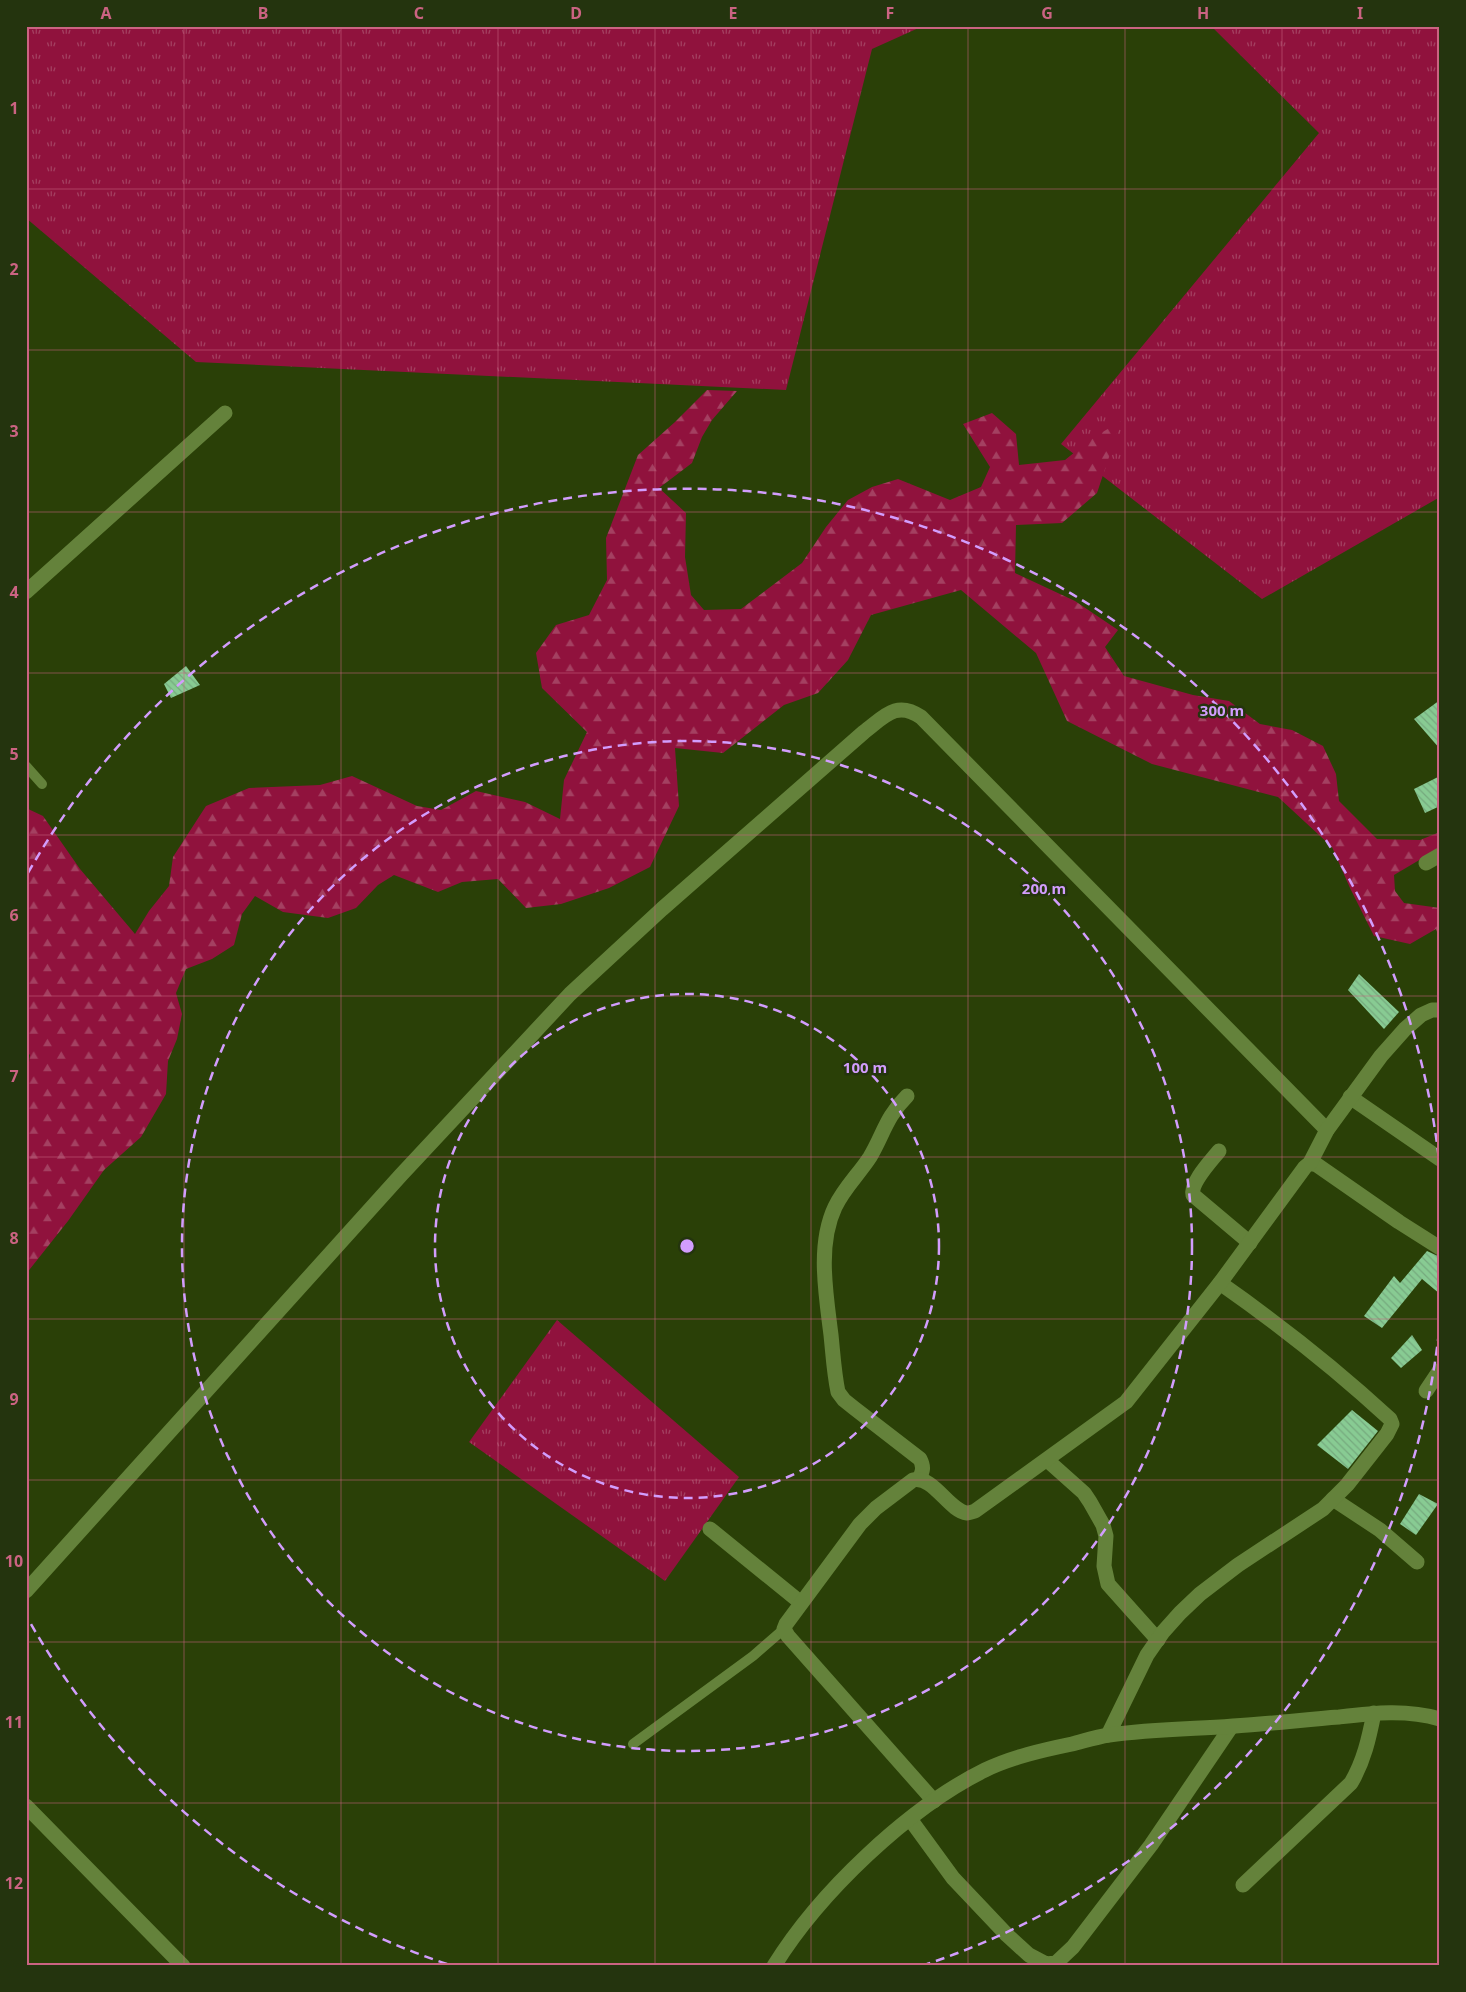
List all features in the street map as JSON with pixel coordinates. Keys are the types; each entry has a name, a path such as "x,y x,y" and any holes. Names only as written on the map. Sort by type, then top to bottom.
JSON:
{"street":[{"path":"26,592 225,413"},
{"path":"26,1591 394,1182 570,994 662,909 864,732 896,710 905,709 920,717 1327,1130"},
{"path":"1426,863 1440,855"},
{"path":"934,1801 788,1636 784,1629 800,1602 860,1524 876,1508 912,1480 926,1481 966,1513 974,1511 1126,1402 1220,1283 1310,1163 1327,1130 1375,1063 1405,1029 1421,1015 1432,1010 1440,1010"},
{"path":"907,1096 891,1114 869,1159 846,1187 835,1207 828,1229 825,1265 828,1314 838,1392 844,1400 920,1459 923,1471 919,1479"},
{"path":"1350,1097 1440,1159"},
{"path":"1219,1152 1194,1183 1193,1195 1250,1243"},
{"path":"1310,1163 1317,1165 1398,1222 1440,1248"},
{"path":"1108,1735 1147,1655 1180,1613 1200,1594 1238,1565 1310,1519 1333,1500 1388,1434 1392,1424 1390,1419 1343,1375 1220,1283"},
{"path":"1426,1391 1440,1370"},
{"path":"1047,1460 1079,1488 1090,1502 1103,1525 1106,1536 1104,1566 1108,1584 1158,1640"},
{"path":"1333,1500 1380,1530 1417,1562"},
{"path":"710,1529 800,1602"},
{"path":"774,1966 814,1910 860,1862 934,1801 986,1770 1046,1750 1108,1735 1231,1727 1374,1713 1406,1712 1440,1719"},
{"path":"1243,1885 1351,1782 1359,1769 1367,1747 1374,1713"},
{"path":"910,1819 952,1878 1007,1935 1029,1955 1046,1964 1056,1963 1073,1947 1151,1845 1231,1727"},
{"path":"26,1806 183,1966"}],"lane":[{"path":"26,766 42,784"},
{"path":"633,1744 754,1656 784,1629"}],"green space":[{"path":"26,26 923,26 872,49 786,390 196,362 26,218"},
{"path":"1211,26 1440,26 1440,497 1262,599 1061,444 1319,133"},
{"path":"707,390 737,391 712,420 702,437 692,463 659,488 686,513 685,557 691,595 704,610 741,609 802,563 826,527 848,500 872,487 898,479 950,500 981,487 990,467 963,424 992,413 1016,434 1019,465 1065,460 1091,439 1121,421 1097,493 1062,523 1016,525 1015,573 1075,601 1118,630 1105,647 1124,676 1193,695 1229,701 1260,724 1292,730 1323,746 1336,774 1339,801 1377,839 1420,840 1440,832 1440,852 1421,859 1394,875 1395,891 1404,903 1440,908 1440,940 1436,929 1410,944 1374,936 1332,847 1278,797 1152,764 1067,721 1036,653 961,590 871,615 848,660 818,693 784,705 723,753 675,748 679,806 650,867 609,888 561,904 526,908 498,879 462,882 438,892 394,875 378,885 356,908 328,918 283,912 255,896 242,914 234,945 212,959 186,969 176,993 182,1014 177,1039 168,1061 166,1094 141,1137 104,1170 68,1221 26,1274 26,1085 30,1055 26,1051 26,808 43,816 80,869 135,934 149,911 169,886 173,857 206,806 249,788 320,785 352,776 417,806 441,810 476,791 525,802 560,819 564,780 587,732 542,688 536,653 556,625 589,615 607,580 606,538 638,455"},
{"path":"557,1320 739,1477 665,1581 469,1442"}],"building":[{"path":"186,666 200,685 171,698 164,684"},
{"path":"1440,700 1440,749 1414,719"},
{"path":"1440,776 1440,806 1425,813 1414,789"},
{"path":"1359,974 1399,1012 1384,1029 1348,990"},
{"path":"1427,1251 1440,1257 1440,1294 1422,1279 1382,1328 1364,1316 1394,1276 1400,1283"},
{"path":"1412,1335 1422,1350 1401,1368 1391,1358"},
{"path":"1352,1410 1378,1431 1348,1469 1317,1445"},
{"path":"1419,1494 1438,1504 1416,1535 1400,1524"}]}
